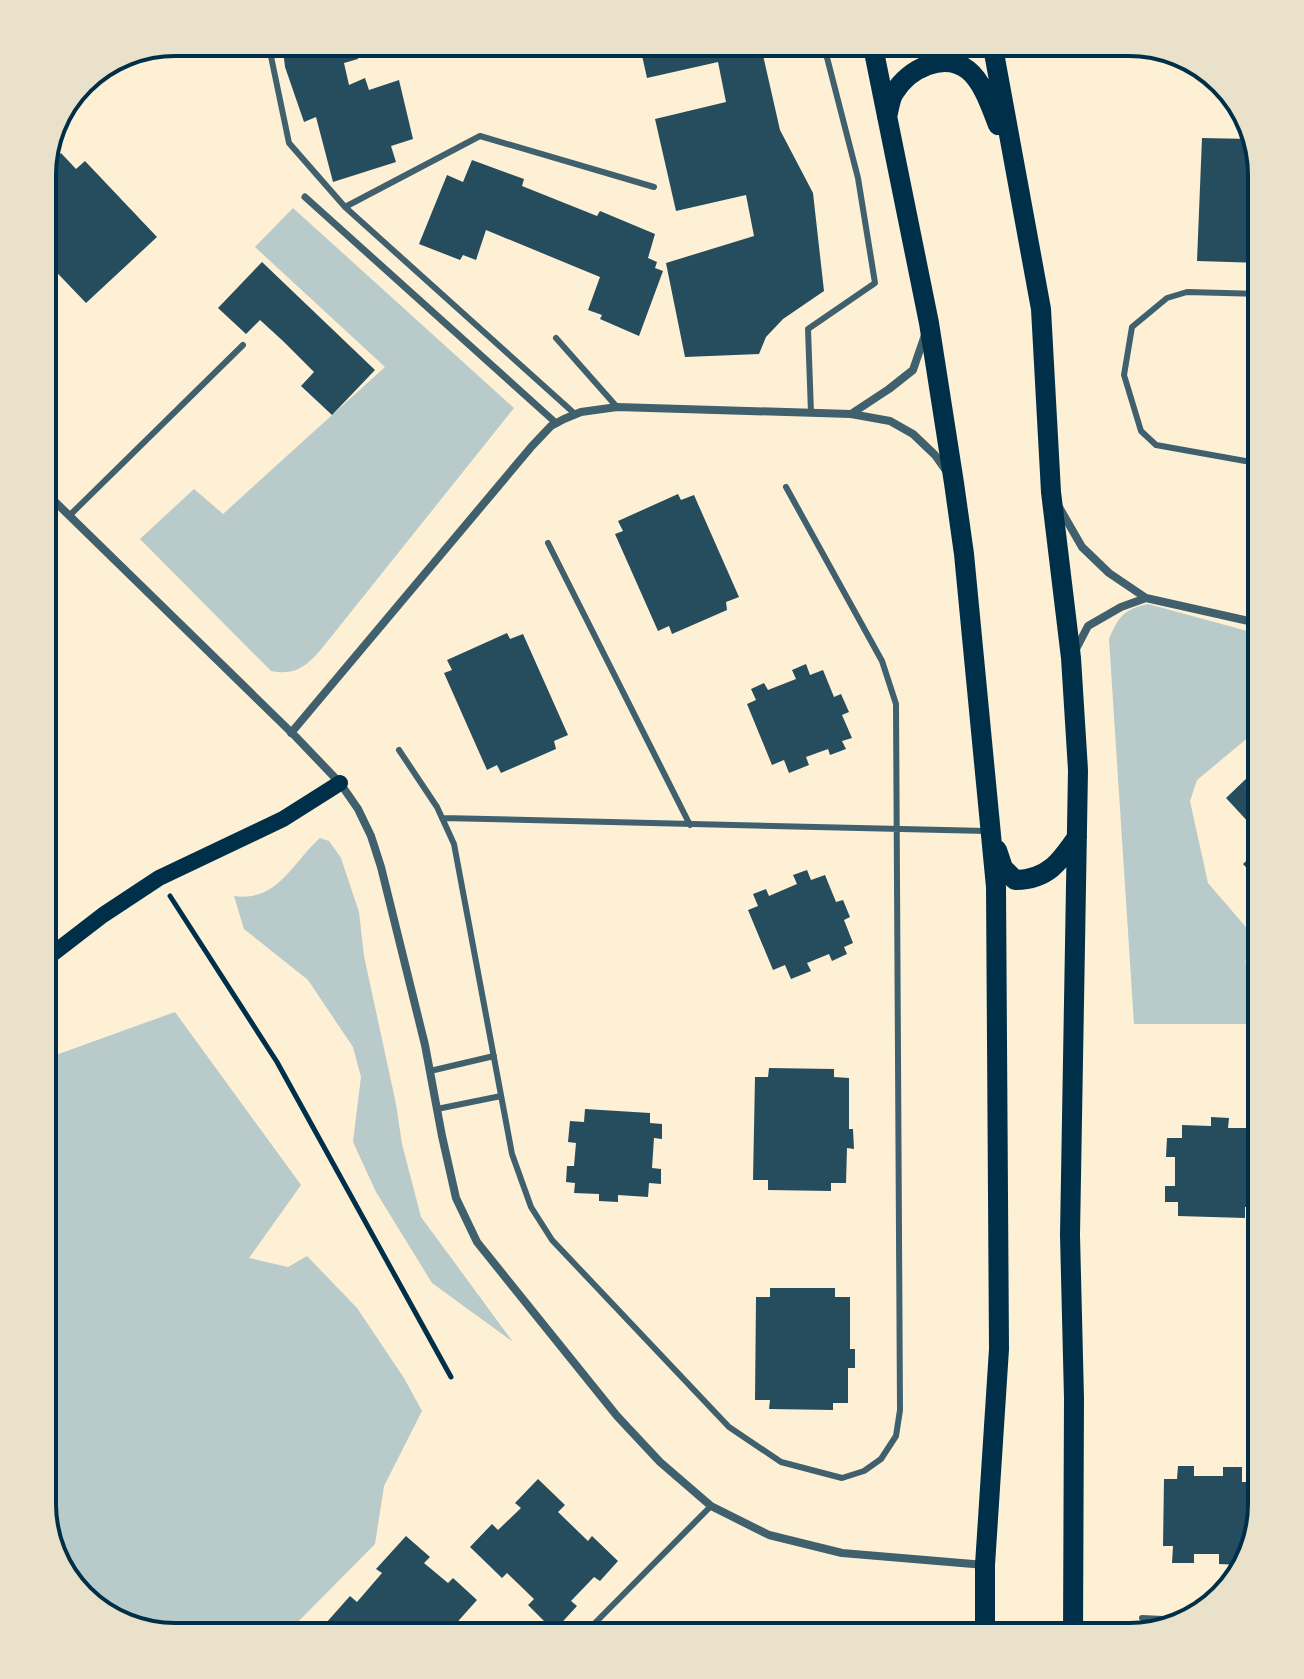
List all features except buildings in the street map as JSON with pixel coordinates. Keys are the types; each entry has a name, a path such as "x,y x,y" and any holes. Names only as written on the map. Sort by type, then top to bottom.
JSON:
{"main road":[{"path":"875,56 929,323 954,483 964,554 996,887 999,1349 985,1565 985,1623"},
{"path":"995,56 1041,309 1051,492 1071,658 1078,770 1070,1235 1074,1398 1073,1623"},
{"path":"887,118 893,94 917,68 950,61 969,71 989,101 1018,185"},
{"path":"56,951 159,878 283,819 340,783"},
{"path":"991,831 1003,868 1015,880 1031,880 1056,868 1077,837"}],"street":[{"path":"305,197 556,423"},
{"path":"851,414 913,370 929,323"},
{"path":"291,733 521,458 556,423 575,414 617,407 851,414 890,421 913,434 935,455 954,483"},
{"path":"1051,492 1077,542 1109,573 1146,598 1248,621"},
{"path":"56,502 340,783 371,836 381,867 430,1071 456,1198 477,1242 617,1416 660,1462 711,1506 769,1535 842,1553 985,1565"},
{"path":"1071,658 1088,626 1121,607 1146,598"}],"lane":[{"path":"271,56 289,143 345,207 575,414"},
{"path":"811,413 808,329 875,283 858,178 827,56"},
{"path":"345,207 480,136 654,187"},
{"path":"1248,294 1187,292 1167,298 1132,327 1124,375 1141,431 1156,445 1248,461"},
{"path":"556,338 617,407"},
{"path":"70,515 243,345"},
{"path":"399,750 442,818 454,844 516,1167 531,1207 552,1240 729,1427 781,1462 842,1478 864,1471 881,1459 896,1436 900,1410 896,704 882,661 786,487"},
{"path":"548,543 690,825"},
{"path":"442,818 991,831"},
{"path":"430,1071 494,1056"},
{"path":"437,1109 501,1096"},
{"path":"595,1623 711,1506"},
{"path":"1142,1618 1160,1619"}],"path":[{"path":"159,878 277,1062 451,1377"}],"shaded area":[{"path":"293,208 514,408 317,653 301,668 280,672 271,671 140,539 194,489 223,514 385,367 255,247"},
{"path":"1148,604 1248,631 1248,738 1197,780 1190,801 1208,883 1248,930 1248,956 1245,962 1248,965 1248,1024 1134,1024 1109,639 1123,615"},
{"path":"320,838 329,841 341,858 359,912 364,956 402,1144 421,1217 513,1342 432,1283 376,1192 353,1142 361,1077 353,1047 308,980 244,929 234,896 262,893 273,887"},
{"path":"175,1012 301,1185 249,1258 288,1267 307,1256 357,1308 422,1411 384,1486 375,1544 297,1623 175,1623 144,1619 109,1603 86,1582 68,1557 62,1542 56,1504 56,1055"}]}
